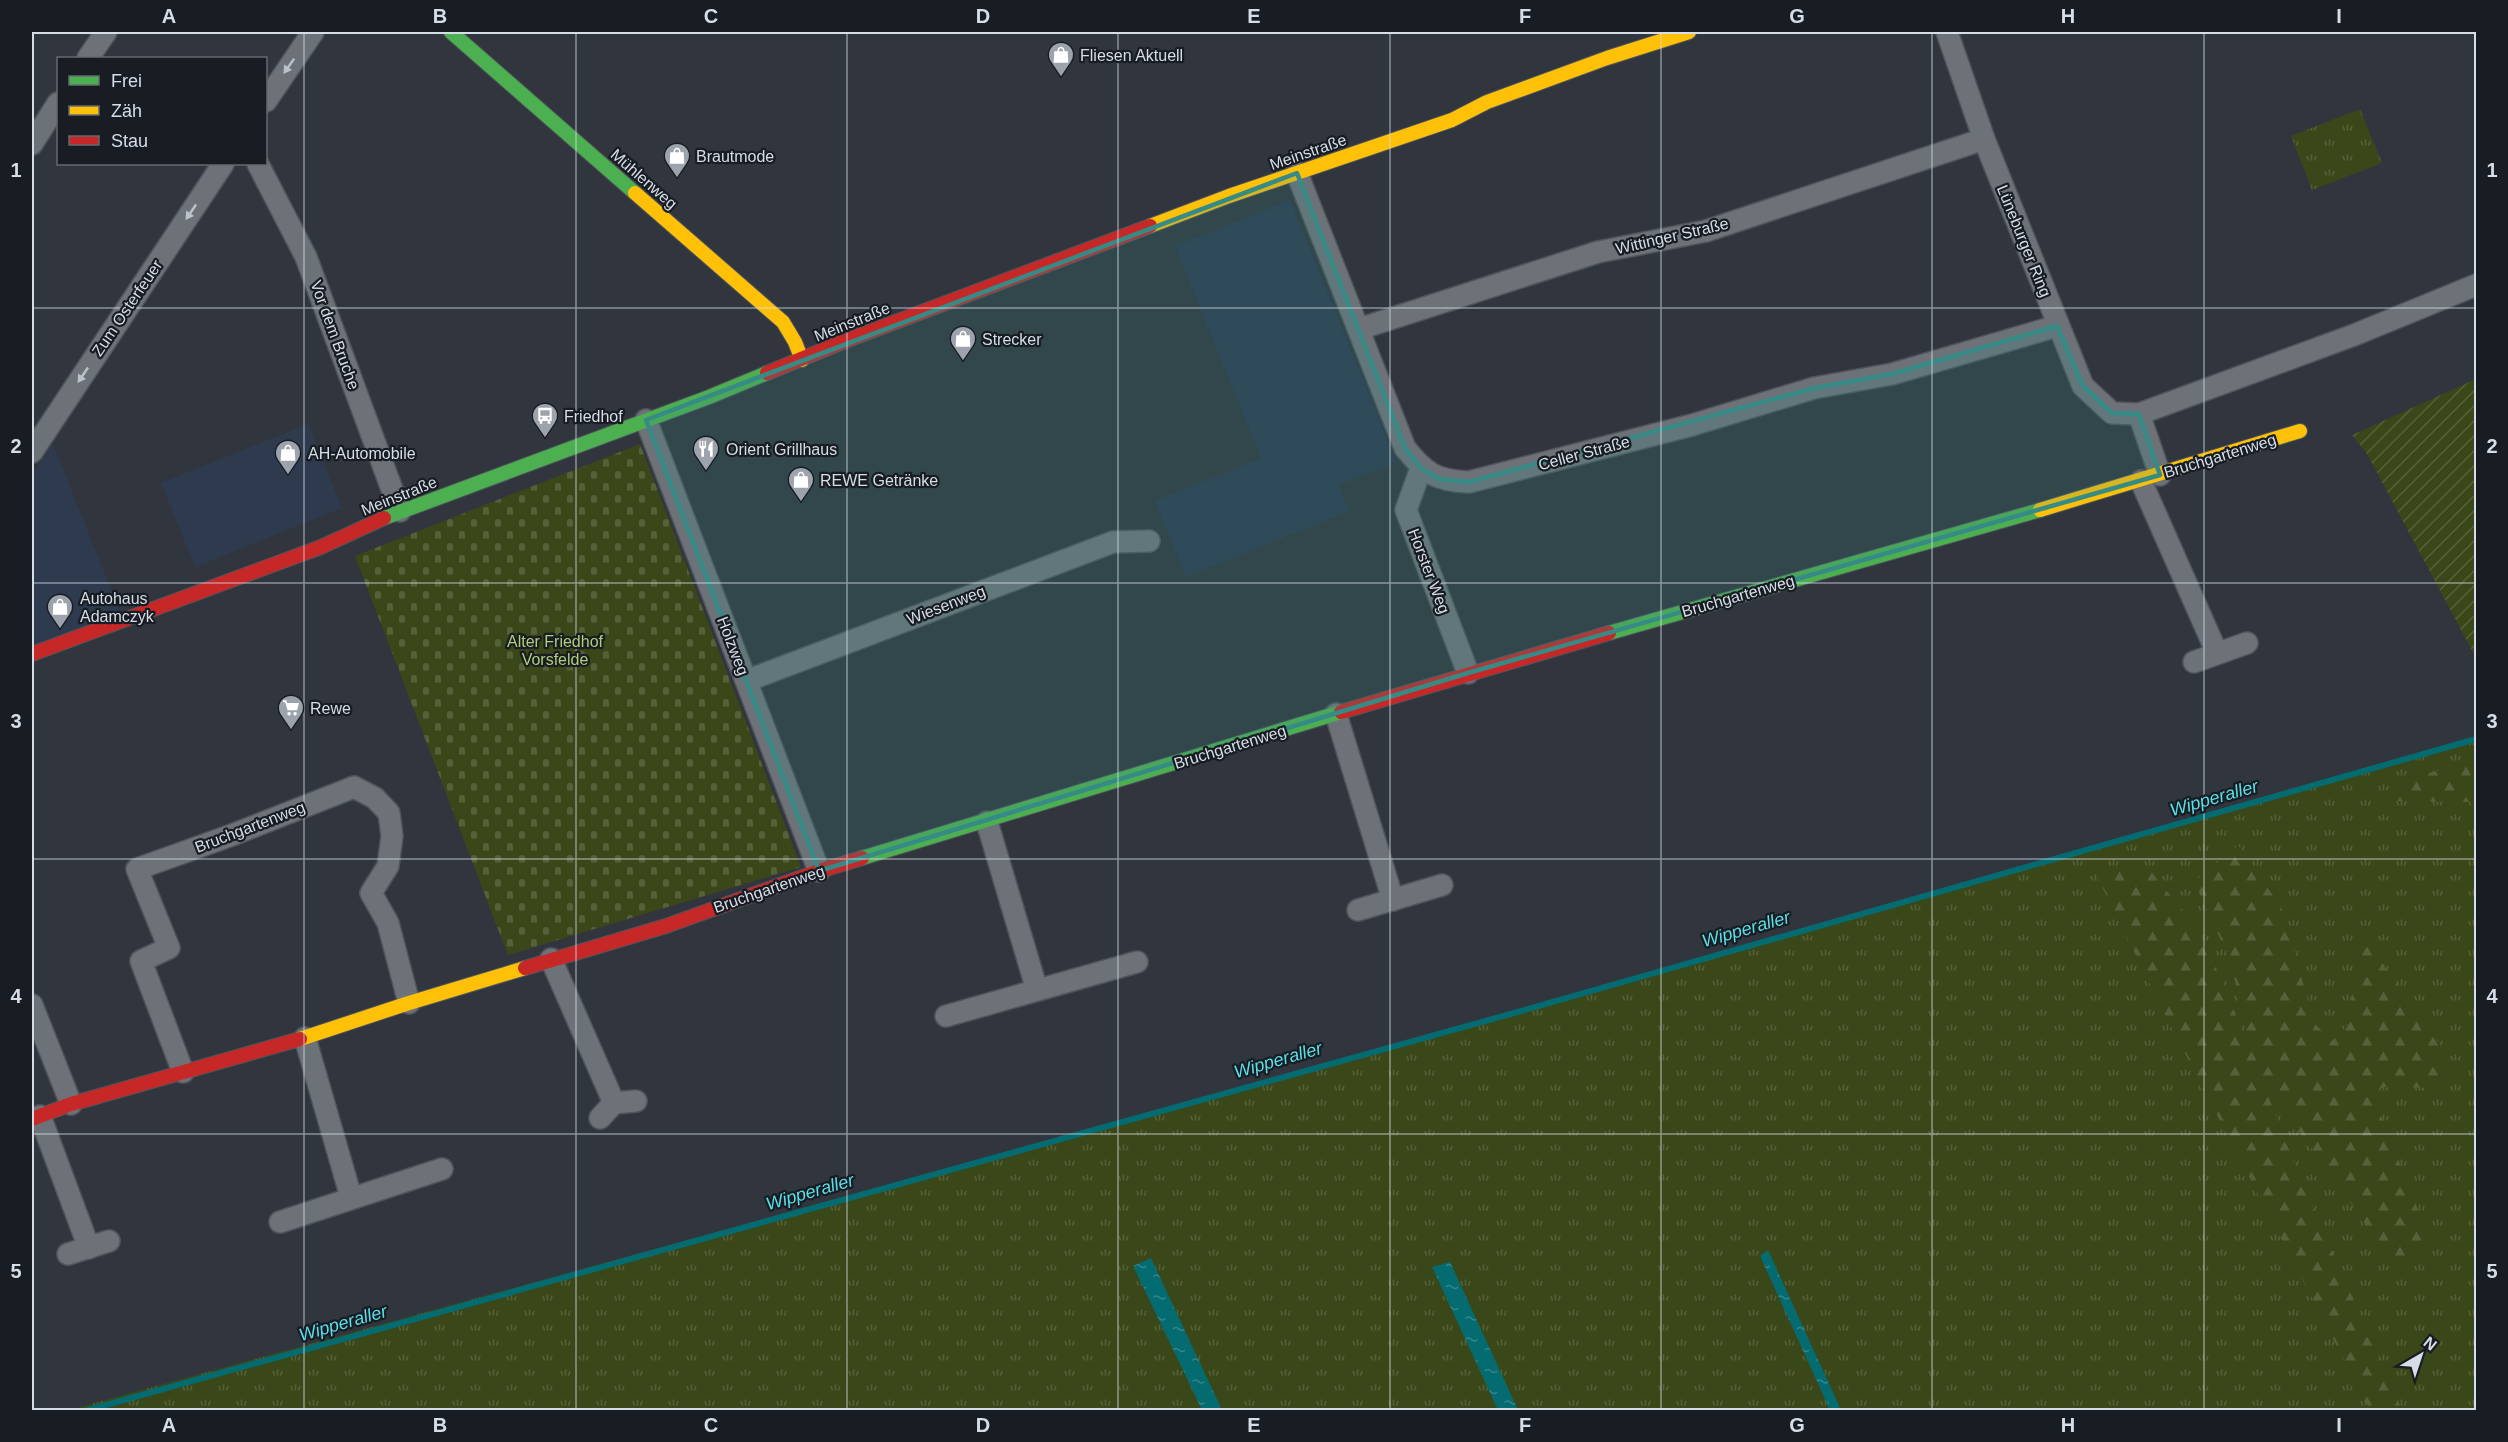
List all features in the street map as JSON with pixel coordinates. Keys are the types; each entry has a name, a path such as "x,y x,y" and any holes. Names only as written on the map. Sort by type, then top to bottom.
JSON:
{"street":[{"path":"89,57 106,32"},
{"path":"267,100 314,32"},
{"name":"Mühlenweg","path":"451,32 783,322 802,360"},
{"name":"Meinstraße","path":"32,654 321,547 400,511 646,420 845,341 1098,245 1229,196 1452,120 1488,102 1607,58 1689,32"},
{"name":"Lüneburger Ring","path":"1947,32 1984,140 2057,326 2083,386 2112,413 2139,414 2354,335 2476,285"},
{"path":"32,144 57,105"},
{"name":"Wittinger Straße","path":"1359,329 1598,252 1706,231 1984,140"},
{"name":"Zum Osterfeuer","path":"32,452 222,165"},
{"name":"Vor dem Bruche","path":"259,165 306,257 400,511"},
{"name":"Celler Straße","path":"1296,173 1406,448 1421,468 1450,482 1469,483 1692,424 1814,388 1892,374 2057,326"},
{"path":"2139,414 2150,478"},
{"name":"Holzweg","path":"646,420 819,871"},
{"name":"Bruchgartenweg","path":"68,1254 99,1244 36,1117 71,1104 305,1038 409,1003 666,926 819,871 987,822 1468,674 2150,478 2300,431"},
{"name":"Horster Weg","path":"1421,468 1406,510 1468,674"},
{"name":"Bruchgartenweg","path":"2150,478 2217,653"},
{"name":"Wiesenweg","path":"746,681 1113,542 1149,541"},
{"path":"2194,662 2247,643"},
{"path":"1336,714 1393,900"},
{"name":"Bruchgartenweg","path":"183,1072 141,961 169,948 137,869 354,787 375,798 389,813 392,836 388,866 371,893 388,923 409,1003"},
{"path":"987,822 1037,990"},
{"path":"1358,910 1442,885"},
{"path":"551,959 607,1111 636,1101"},
{"path":"946,1016 1137,963"},
{"path":"32,1005 71,1104"},
{"path":"305,1038 351,1197"},
{"path":"280,1222 442,1169"}],"highlighted area":[{"path":"1297,173 1405,448 1421,468 1439,479 1469,482 1814,388 1892,374 2057,326 2083,386 2112,413 2139,414 2160,475 1468,673 819,871 646,420"}],"shaded area":[{"path":"1290,200 1396,462 1339,485 1349,511 1186,577 1155,501 1261,458 1175,246"},
{"path":"308,424 342,508 195,567 161,483"},
{"path":"53,444 123,620 32,655 32,475"}],"green space":[{"path":"2360,109 2382,163 2312,190 2291,136"},
{"path":"2476,379 2476,658 2367,454 2352,435"},
{"name":"Alter Friedhof Vorsfelde","path":"640,444 801,867 508,955 355,556"},
{"path":"2476,737 2476,1410 69,1410 1514,1013"},
{"path":"2476,761 2476,809 2471,802 2393,801 2398,781"},
{"path":"2238,845 2281,907 2315,1024 2332,1041 2348,1025 2361,934 2440,1044 2445,1088 2385,1087 2371,1090 2429,1238 2421,1251 2397,1259 2384,1250 2261,1078 2303,1185 2402,1410 2370,1410 2158,1001 2095,872 2149,869 2193,923 2222,980 2249,1048 2231,962 2194,882"}],"water":[{"path":"1768,1250 1841,1410 1830,1410 1760,1256"},
{"path":"1151,1258 1222,1410 1202,1410 1133,1266"},
{"path":"1450,1262 1518,1410 1498,1410 1432,1267"}],"waterway":[{"name":"Wipperaller","path":"88,1410 1514,1013 2476,739"}],"traffic: fast":[{"path":"451,32 635,193"},
{"path":"384,518 709,397 767,373"},
{"path":"1609,633 2040,510"},
{"path":"862,858 1341,712"}],"traffic: slow":[{"path":"1150,226 1229,196 1452,120 1487,102 1607,58 1689,32"},
{"path":"635,193 783,322 802,360"},
{"path":"2040,510 2300,431"},
{"path":"300,1039 525,968"}],"traffic: jam":[{"path":"767,373 845,341 1150,226"},
{"path":"32,654 321,547 384,518"},
{"path":"1341,712 1609,633"},
{"path":"525,968 666,926 819,871 862,858"},
{"path":"32,1119 71,1104 300,1039"}],"place":[{"name":"Fliesen Aktuell","path":"1061,78"},
{"name":"Brautmode","path":"677,179"},
{"name":"Strecker","path":"963,362"},
{"name":"Friedhof","path":"545,439"},
{"name":"Orient Grillhaus","path":"706,472"},
{"name":"AH-Automobile","path":"288,476"},
{"name":"REWE Getränke","path":"801,503"},
{"name":"Autohaus Adamczyk","path":"60,630"},
{"name":"Rewe","path":"291,731"}]}
